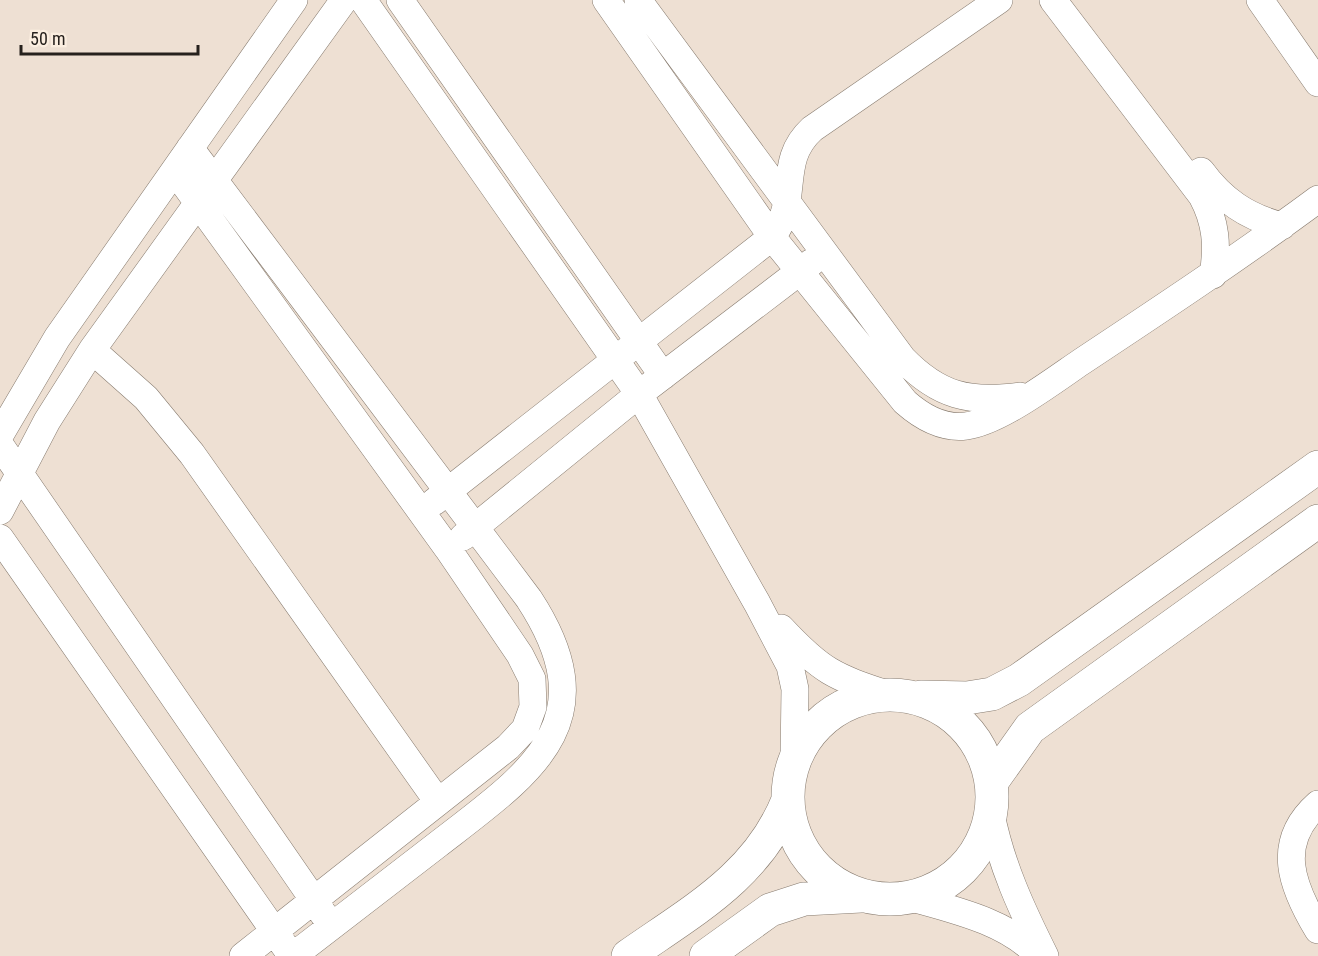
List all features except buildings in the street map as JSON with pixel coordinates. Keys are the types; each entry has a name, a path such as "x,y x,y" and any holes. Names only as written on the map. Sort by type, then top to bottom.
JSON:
{"street":[{"path":"0,435 57,338 294,0"},
{"path":"0,511 19,472 92,350 197,201 344,0"},
{"path":"363,0 639,394 790,666 796,716 794,762 788,800 777,826 733,882 628,956"},
{"path":"400,0 663,376"},
{"path":"606,0 799,273 888,384 916,412 930,420 954,426 968,426 1033,394 1214,275 1318,199"},
{"path":"638,0 823,254 903,359 931,384 964,397 981,399 1033,394"},
{"path":"420,513 772,237 784,218 788,206 793,156 797,146 812,129 999,0"},
{"path":"1053,0 1202,196 1215,226 1217,242 1214,275"},
{"path":"1076,0 1216,190 1246,213 1282,226"},
{"path":"1260,0 1318,83"},
{"path":"0,538 293,956 516,783 546,750 557,726 563,683 552,638 529,599 190,148"},
{"path":"175,171 448,549 520,655 532,679 534,693 530,718 518,738 315,902 243,956"},
{"path":"448,549 639,394 823,254"},
{"path":"92,350 146,398 192,454 438,802"},
{"path":"0,445 332,926"},
{"path":"794,762 809,734 832,713 860,699 902,696 967,698 992,694 1019,680 1318,466"},
{"path":"912,898 950,881 965,868 977,852 991,798 1030,728 1318,521"},
{"path":"757,603 825,671 845,681 902,696 946,711 972,735 988,766 996,839 1011,884 1045,956"},
{"path":"788,800 792,826 807,856 817,869 837,885 861,896"},
{"path":"1318,804 1300,824 1291,853 1296,890 1318,930"},
{"path":"1318,822 1308,856 1309,873 1318,904"},
{"path":"706,956 770,910 804,899 861,896 878,899 912,898 1000,928 1021,939 1039,956"}]}
